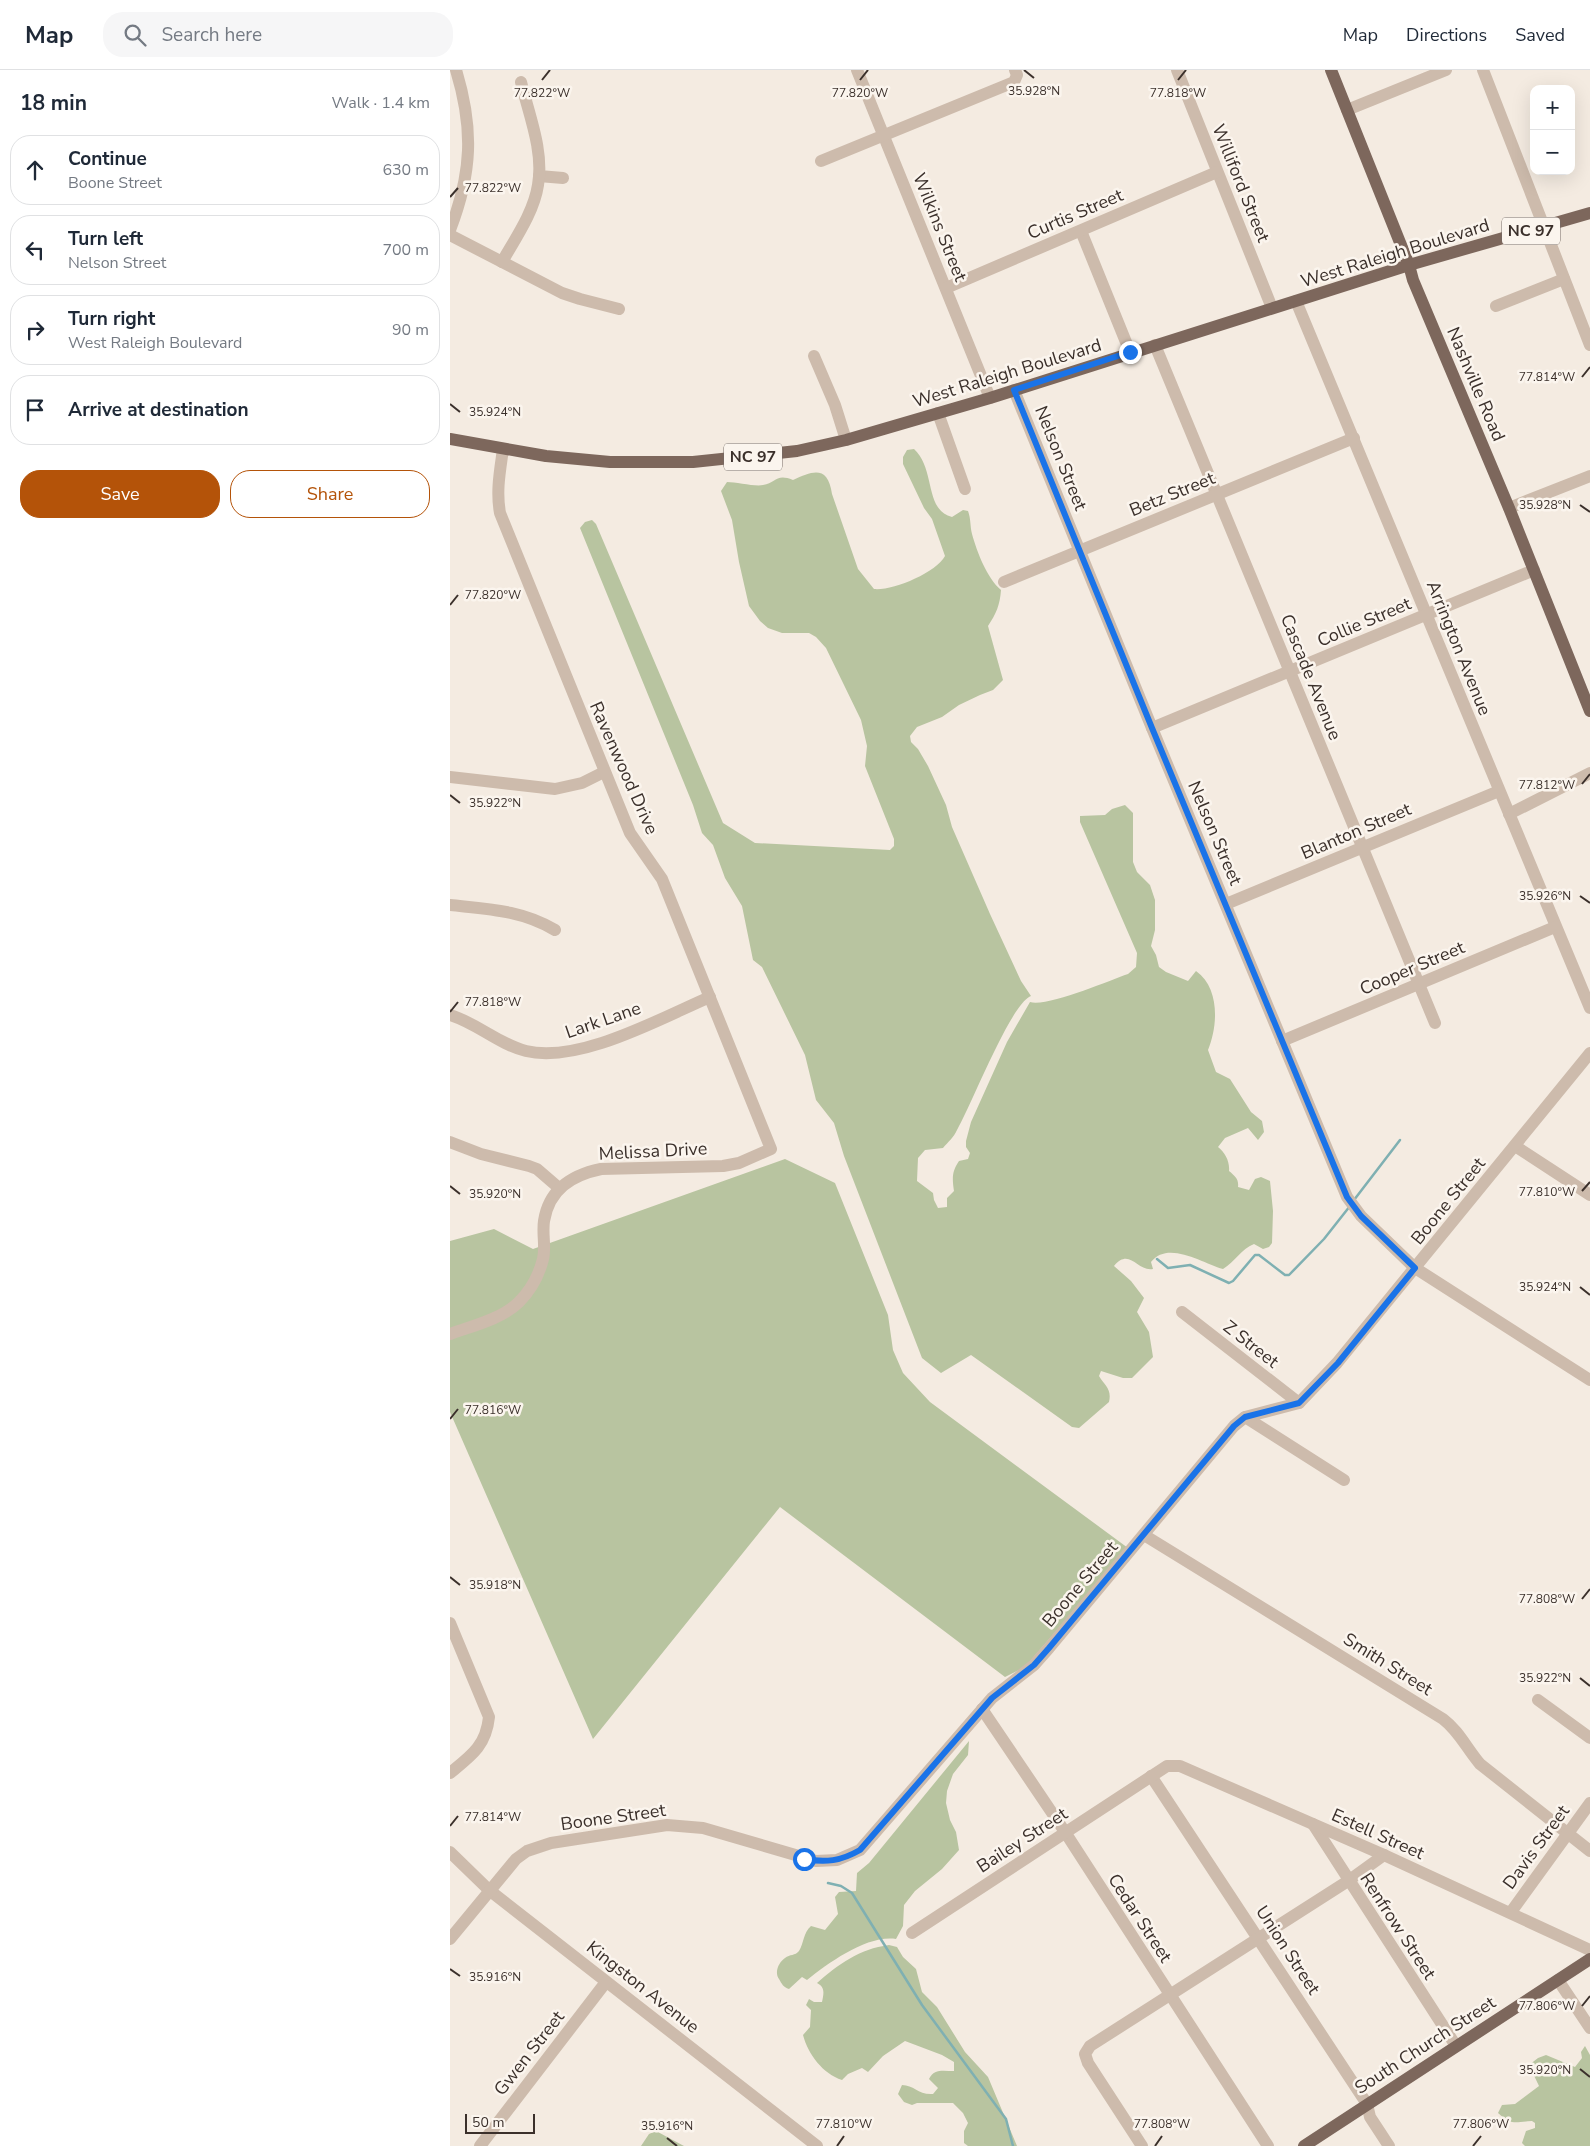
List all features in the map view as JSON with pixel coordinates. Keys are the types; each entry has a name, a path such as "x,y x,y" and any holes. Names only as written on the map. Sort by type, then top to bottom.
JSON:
{"main road":[{"name":"Nashville Road","path":"1331,70 1410,265 1417,289 1509,508 1590,711"},
{"name":"West Raleigh Boulevard","path":"450,439 504,449 585,460 693,462 797,451 846,440 990,398 1130,352 1410,265 1590,213"},
{"name":"South Church Street","path":"1304,2146 1590,1958"}],"street":[{"path":"450,230 464,190 468,156 465,105 456,70"},
{"name":"Wilkins Street","path":"857,70 990,398"},
{"name":"Williford Street","path":"1177,70 1272,308"},
{"path":"1347,110 1446,70"},
{"path":"1483,70 1590,345"},
{"path":"821,161 884,136 1014,76"},
{"path":"502,262 534,200 539,176 536,142 521,82"},
{"name":"Curtis Street","path":"946,288 1217,172"},
{"path":"539,176 563,178"},
{"path":"1081,231 1130,352"},
{"path":"450,235 562,292 580,299 619,309"},
{"path":"1496,306 1564,279"},
{"name":"Arrington Avenue","path":"1296,301 1590,1008"},
{"name":"Cascade Avenue","path":"1154,345 1218,494 1289,672 1363,847 1417,984 1435,1023"},
{"path":"814,356 835,405 846,440"},
{"name":"Nelson Street","path":"1014,390 1347,1197 1361,1216 1415,1268 1590,1380"},
{"path":"938,413 965,489"},
{"name":"Betz Street","path":"1004,582 1354,438"},
{"name":"Ravenwood Drive","path":"504,449 498,480 497,498 500,513 604,772 630,833 662,879 771,1149"},
{"path":"1509,508 1590,476"},
{"name":"Collie Street","path":"1152,728 1534,570"},
{"path":"450,777 556,788 582,783 604,772"},
{"path":"1509,814 1590,773"},
{"name":"Blanton Street","path":"1226,904 1499,790"},
{"path":"450,905 513,912 541,922 555,930"},
{"name":"Cooper Street","path":"1282,1041 1555,927"},
{"name":"Lark Lane","path":"450,1016 461,1019 509,1046 535,1052 561,1053 601,1043 710,997"},
{"name":"Boone Street","path":"450,1939 516,1859 526,1851 538,1846 667,1825 703,1828 804,1859 827,1862 845,1858 860,1850 992,1698 1034,1665 1234,1426 1245,1417 1299,1403 1338,1363 1590,1053"},
{"path":"450,1143 481,1154 529,1166 537,1170 559,1188"},
{"path":"1515,1146 1590,1195"},
{"name":"Melissa Drive","path":"450,1334 506,1311 518,1303 530,1288 544,1258 544,1221 548,1206 559,1188 570,1179 601,1169 723,1166 756,1157 771,1149"},
{"name":"Z Street","path":"1182,1312 1299,1403"},
{"path":"1245,1417 1344,1480"},
{"name":"Smith Street","path":"1144,1535 1443,1719 1455,1728 1471,1754 1480,1764 1590,1851"},
{"path":"450,1623 489,1717 488,1731 482,1743 450,1773"},
{"path":"1538,1700 1590,1738"},
{"name":"Cedar Street","path":"982,1709 1065,1832 1268,2146"},
{"name":"Estell Street","path":"1151,1776 1168,1766 1180,1766 1384,1855 1590,1950"},
{"name":"Bailey Street","path":"912,1933 1151,1776"},
{"name":"Union Street","path":"1151,1776 1259,1937 1367,2104 1370,2117 1389,2146"},
{"name":"Davis Street","path":"1511,1912 1590,1803"},
{"name":"Renfrow Street","path":"1313,1824 1456,2046"},
{"name":"Kingston Avenue","path":"450,1852 490,1890 817,2146"},
{"path":"1142,2146 1088,2063 1085,2054 1090,2046 1348,1881 1384,1855"},
{"path":"1558,1980 1590,2028"},
{"name":"Gwen Street","path":"480,2146 606,1982"}],"green space":[{"path":"914,449 921,457 933,498 943,513 952,517 963,510 968,511 972,534 980,556 991,579 1001,590 997,609 988,626 1003,680 993,690 959,705 942,717 917,727 910,736 911,742 918,749 928,766 946,805 952,827 990,914 1021,981 1031,996 1023,1003 1002,1035 954,1135 943,1148 925,1150 918,1158 917,1181 933,1193 938,1208 947,1207 947,1198 954,1191 953,1178 955,1168 959,1161 968,1159 970,1153 966,1147 966,1141 971,1122 1007,1042 1030,1002 1039,1003 1064,997 1128,974 1136,967 1137,953 1080,822 1080,816 1105,815 1112,809 1125,805 1133,813 1133,862 1137,872 1150,885 1155,900 1155,930 1151,946 1159,967 1188,981 1196,971 1204,978 1213,997 1215,1008 1214,1030 1208,1050 1216,1072 1230,1079 1251,1112 1262,1121 1264,1132 1258,1140 1248,1128 1225,1138 1218,1147 1229,1164 1229,1171 1238,1182 1238,1187 1249,1190 1255,1179 1261,1177 1270,1181 1273,1211 1272,1243 1269,1247 1263,1249 1254,1244 1249,1246 1223,1269 1176,1253 1166,1253 1158,1256 1151,1262 1153,1269 1142,1267 1129,1259 1120,1261 1114,1266 1131,1281 1144,1298 1137,1312 1149,1332 1153,1357 1132,1378 1123,1378 1101,1371 1099,1376 1109,1391 1109,1402 1079,1428 1072,1427 971,1355 941,1373 922,1358 844,1156 834,1123 816,1100 805,1055 762,967 753,960 742,906 725,878 713,845 702,833 693,805 580,528 585,522 592,520 596,524 723,823 755,843 890,850 894,846 894,839 865,766 867,746 861,720 826,648 816,637 809,633 782,633 768,628 749,606 732,520 721,491 727,482 760,485 779,478 793,480 807,474 819,473 823,475 830,485 858,569 874,589 882,589 913,580 933,569 945,556 932,519 924,508 903,464 903,457 907,450"},
{"path":"785,1159 835,1183 888,1315 893,1350 903,1373 930,1402 1128,1548 1025,1667 1005,1677 780,1507 593,1739 450,1412 450,1241 494,1229 533,1249"},
{"path":"969,1741 968,1755 953,1774 947,1791 946,1803 950,1820 956,1832 959,1850 942,1869 915,1891 904,1905 903,1926 896,1939 873,1941 861,1945 827,1965 807,1980 802,1977 789,1989 785,1987 777,1973 781,1962 799,1951 806,1932 811,1926 825,1930 838,1914 835,1897 839,1892 856,1891 857,1873 869,1863"},
{"path":"889,1945 897,1947 903,1957 916,1969 922,1992 937,2007 965,2052 988,2077 1017,2146 968,2146 964,2143 964,2131 968,2123 963,2113 953,2103 917,2103 912,2105 904,2102 898,2094 902,2085 924,2093 933,2094 938,2088 929,2079 931,2075 940,2071 954,2071 954,2062 942,2055 905,2041 883,2056 868,2072 862,2068 848,2074 842,2080 829,2073 813,2056 803,2035 810,2027 811,2010 806,2005 809,1999 814,2002 822,2002 823,1991 817,1983 850,1958 868,1950"},
{"path":"1585,2046 1590,2055 1590,2146 1525,2146 1522,2143 1526,2131 1535,2128 1535,2123 1532,2121 1510,2122 1498,2113 1502,2105 1515,2104 1539,2086 1529,2065 1538,2058 1546,2055 1575,2067 1582,2058 1581,2052"},
{"path":"656,2131 684,2146 641,2146 649,2134"}],"waterway":[{"path":"1354,1200 1400,1140"},
{"path":"1157,1259 1168,1268 1190,1265 1229,1283 1233,1281 1255,1255 1259,1255 1285,1275 1289,1275 1324,1239 1350,1206"},
{"path":"828,1883 841,1886 852,1893 922,2005 1006,2119 1013,2146"}],"route":[{"path":"804,1859 827,1862 845,1858 860,1850 992,1698 1016,1681 1049,1648 1234,1426 1245,1417 1299,1403 1338,1363 1415,1268 1361,1216 1347,1197 1014,390 1130,352"}]}
